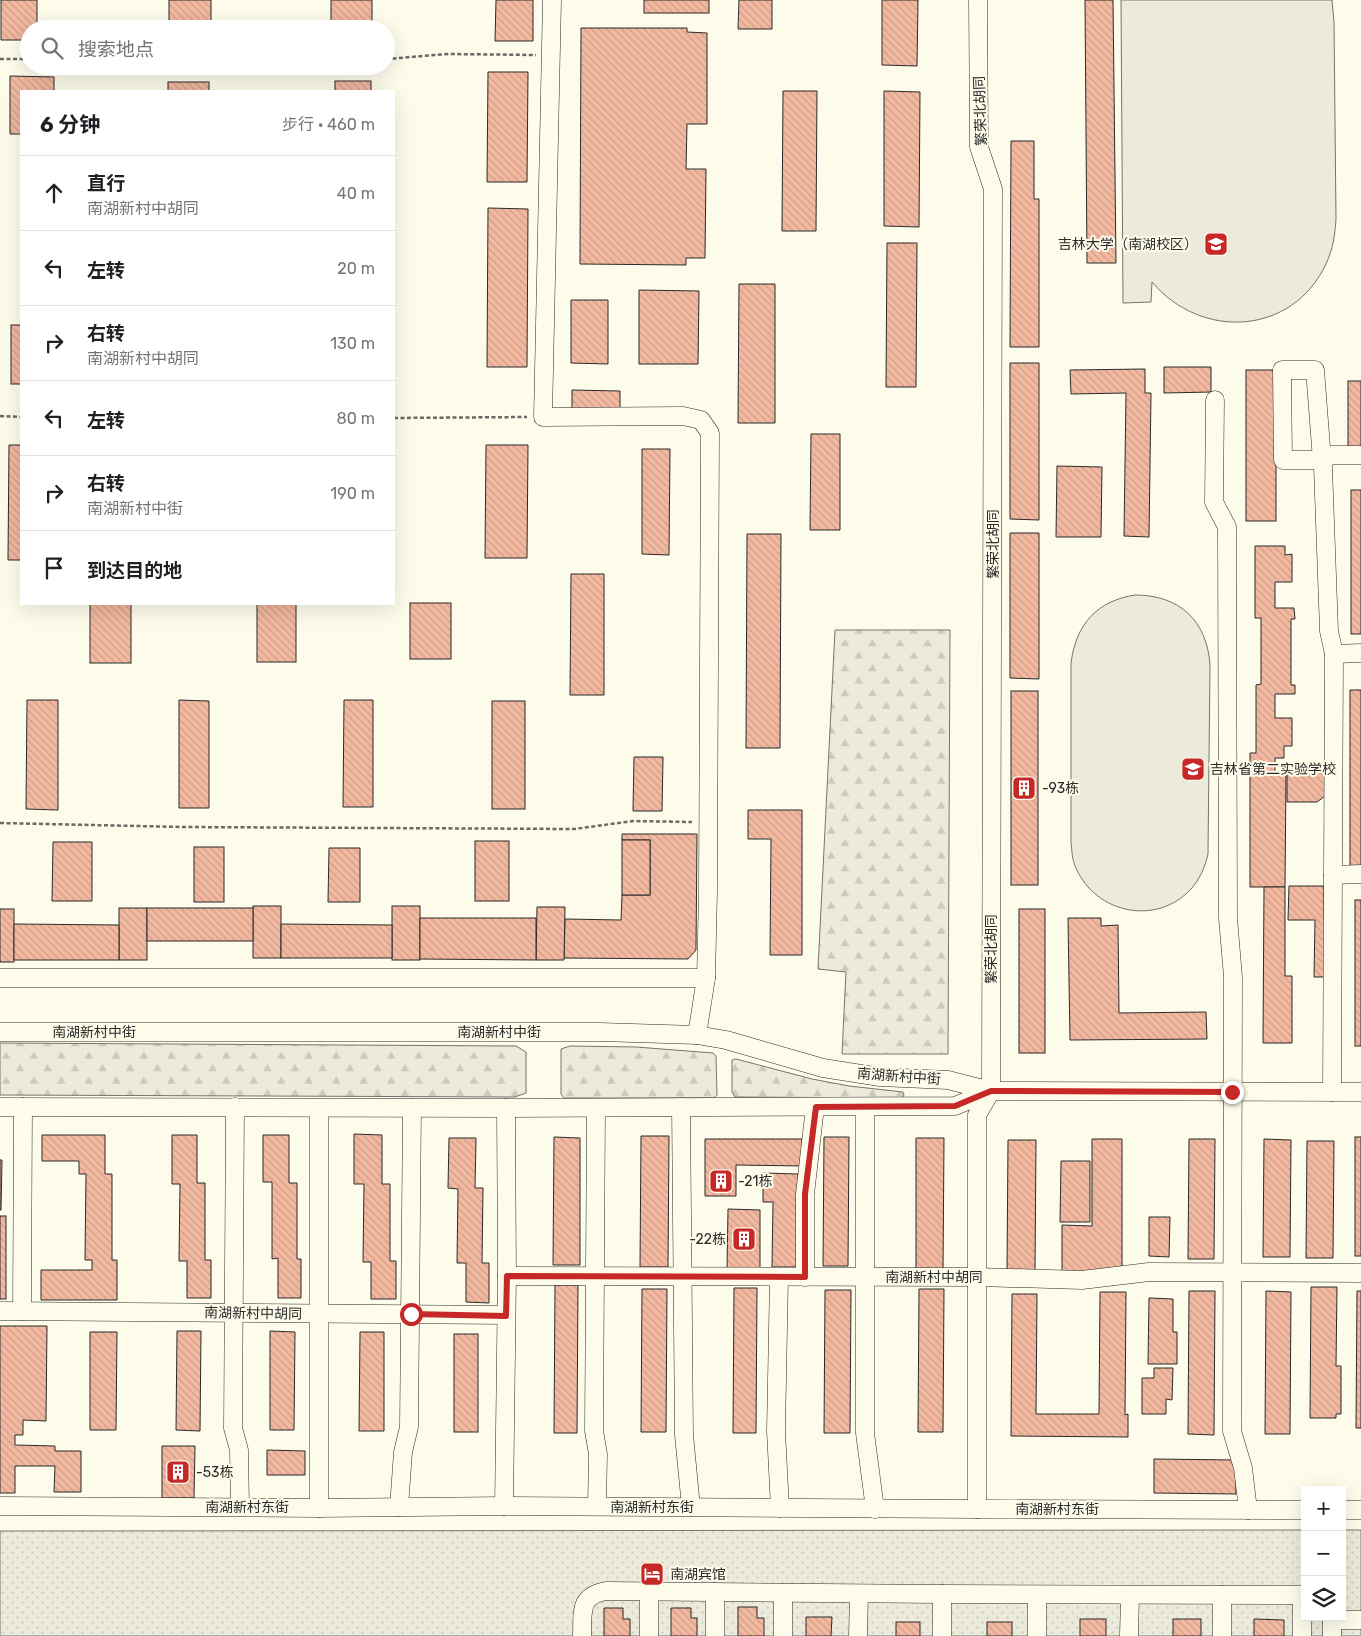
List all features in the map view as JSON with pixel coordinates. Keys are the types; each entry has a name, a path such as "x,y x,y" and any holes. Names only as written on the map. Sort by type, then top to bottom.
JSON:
{"street":[{"path":"552,0 543,417 683,416 701,420 710,433 706,978 697,1035"},
{"name":"繁荣北胡同","path":"978,0 980,147 993,199 991,1091"},
{"path":"1332,1092 1334,654 1329,631 1322,460 1315,370 1282,370 1283,460 1322,460 1332,455 1361,455"},
{"path":"1215,400 1214,502 1228,528 1228,918 1233,977 1232,1431 1243,1468 1248,1510"},
{"path":"1334,654 1361,653"},
{"path":"1333,875 1361,874"},
{"path":"0,978 706,978"},
{"name":"南湖新村中街","path":"0,1032 600,1032 697,1035 726,1040 823,1068 880,1077 948,1080 991,1091 1361,1092"},
{"path":"977,1510 977,1115 991,1091"},
{"name":"南湖新村中街","path":"0,1107 681,1108 955,1106 991,1091"},
{"path":"22,1311 23,1107"},
{"path":"805,1277 805,1194 816,1107"},
{"path":"865,1107 865,1433 875,1509"},
{"path":"235,1108 233,1428 239,1450 240,1507"},
{"path":"318,1108 319,1508"},
{"path":"399,1507 403,1452 409,1427 412,1108"},
{"path":"504,1506 507,1276 506,1108"},
{"path":"596,1108 594,1431 598,1454 597,1506"},
{"path":"681,1108 684,1435 690,1507"},
{"name":"南湖新村中胡同","path":"507,1276 977,1277 1082,1280 1149,1272 1361,1273"},
{"path":"779,1276 776,1431 780,1508"},
{"name":"南湖新村中胡同","path":"0,1311 506,1316"},
{"name":"南湖新村东街","path":"0,1506 319,1508 597,1506 977,1510 1301,1510"},
{"path":"1346,1510 1361,1510"},
{"path":"582,1636 583,1608 587,1599 595,1593 606,1591 1301,1597"},
{"path":"649,1592 649,1636"},
{"path":"715,1592 715,1636"},
{"path":"783,1593 783,1636"},
{"path":"858,1636 859,1594"},
{"path":"942,1594 942,1636"},
{"path":"1037,1595 1037,1636"},
{"path":"1129,1636 1130,1595"},
{"path":"1222,1595 1222,1636"},
{"path":"1332,1625 1361,1620"},
{"path":"1302,1621 1302,1636"}],"path":[{"path":"395,58 448,54 552,55"},
{"path":"0,59 20,59"},
{"path":"0,416 20,416"},
{"path":"395,418 543,417"},
{"path":"0,823 182,827 574,830 632,821 708,822"}],"green space":[{"name":"吉林大学（南湖校区）","path":"1121,0 1332,0 1334,22 1336,219 1332,247 1326,264 1311,288 1291,305 1269,317 1245,322 1220,321 1195,314 1172,301 1152,282 1151,302 1123,303"},
{"path":"1135,595 1151,596 1165,600 1178,606 1188,614 1197,624 1203,636 1208,649 1210,665 1207,859 1200,877 1191,889 1177,901 1162,908 1145,911 1128,910 1112,905 1085,884 1073,859 1071,842 1071,663 1074,649 1083,626 1099,609 1122,598"},
{"path":"835,630 950,630 948,1054 842,1054 846,972 818,969"},
{"path":"0,1043 516,1046 526,1052 526,1093 515,1097 0,1095"},
{"path":"570,1046 636,1047 713,1053 716,1056 717,1095 714,1098 564,1098 561,1094 561,1049"},
{"path":"736,1059 812,1079 849,1086 903,1092 904,1095 902,1098 735,1097 732,1092 732,1060"},
{"name":"南湖宾馆","path":"1301,1530 1301,1621 1346,1621 1346,1530 1361,1530 1361,1636 0,1636 0,1531"}],"building":[{"path":"1,0 37,0 37,20 20,20 20,40 1,40"},
{"path":"169,0 211,0 211,20 169,20"},
{"path":"331,0 372,0 372,20 331,20"},
{"path":"496,0 533,0 533,41 495,41"},
{"path":"644,0 709,0 709,13 644,13"},
{"path":"739,0 772,0 772,29 738,29"},
{"path":"882,0 918,0 917,66 882,65"},
{"path":"1085,0 1113,0 1116,263 1087,263"},
{"path":"581,28 687,28 687,32 707,33 707,124 687,124 686,169 706,169 705,258 686,258 686,265 580,264"},
{"path":"488,72 528,72 527,182 487,182"},
{"path":"10,76 54,77 54,90 20,90 20,134 10,134"},
{"path":"335,81 371,81 371,90 335,90"},
{"path":"168,82 209,82 209,90 168,90"},
{"path":"783,91 817,91 816,231 782,231"},
{"path":"884,91 920,92 919,227 884,226"},
{"path":"1011,141 1034,141 1034,199 1039,199 1039,347 1010,347"},
{"path":"488,208 528,209 527,367 487,367"},
{"path":"887,243 917,243 916,387 886,387"},
{"path":"739,284 775,284 775,423 738,423"},
{"path":"639,290 699,291 698,364 639,364"},
{"path":"571,300 608,300 608,364 571,363"},
{"path":"11,325 20,325 20,384 11,384"},
{"path":"1010,363 1039,363 1039,520 1010,519"},
{"path":"1164,367 1211,367 1211,392 1164,393"},
{"path":"1145,369 1145,393 1151,393 1149,537 1124,536 1126,393 1071,394 1070,370"},
{"path":"1246,370 1276,370 1276,521 1246,521"},
{"path":"1348,381 1361,381 1361,449 1348,449"},
{"path":"572,390 620,391 620,409 572,409"},
{"path":"811,434 840,434 840,530 810,530"},
{"path":"9,445 20,445 20,560 8,560"},
{"path":"486,445 528,445 527,558 485,558"},
{"path":"642,449 670,449 669,555 642,554"},
{"path":"1057,466 1102,467 1101,537 1056,537"},
{"path":"1351,490 1361,490 1361,634 1351,634"},
{"path":"1010,533 1039,533 1039,679 1010,678"},
{"path":"747,534 781,534 780,748 746,748"},
{"path":"1255,546 1285,546 1285,555 1292,554 1292,582 1275,582 1275,608 1294,608 1295,619 1291,619 1291,685 1295,685 1295,694 1275,694 1275,718 1292,718 1292,746 1284,746 1284,758 1275,758 1275,773 1286,773 1285,887 1250,887 1250,753 1256,753 1256,685 1261,684 1261,618 1255,618"},
{"path":"571,574 604,574 604,695 570,695"},
{"path":"410,603 451,603 451,659 410,659"},
{"path":"90,605 131,605 131,663 90,663"},
{"path":"257,605 296,605 296,662 257,662"},
{"path":"1350,690 1361,690 1361,866 1350,867"},
{"name":"-93栋","path":"1011,691 1038,691 1038,885 1011,885"},
{"path":"27,700 58,700 58,810 26,809"},
{"path":"179,700 209,701 209,808 179,808"},
{"path":"344,700 373,700 373,807 343,807"},
{"path":"492,701 525,701 525,809 492,809"},
{"path":"634,757 663,757 662,811 633,811"},
{"path":"1287,765 1317,765 1325,772 1325,796 1317,802 1287,802"},
{"path":"748,810 802,810 802,955 770,955 771,839 748,839"},
{"path":"622,834 697,834 696,950 688,959 564,958 565,919 621,920 622,895 650,895 650,840 622,840"},
{"path":"622,840 650,840 650,895 622,895"},
{"path":"475,841 509,841 509,901 475,901"},
{"path":"53,842 92,842 92,901 52,901"},
{"path":"194,847 224,847 224,902 194,902"},
{"path":"329,848 360,848 360,902 328,902"},
{"path":"1289,886 1324,886 1324,920 1328,920 1328,977 1314,977 1315,920 1288,920"},
{"path":"1264,887 1285,887 1285,976 1292,976 1292,1043 1263,1043"},
{"path":"1355,900 1361,900 1361,1046 1355,1046"},
{"path":"253,906 281,906 281,958 253,958"},
{"path":"392,906 420,906 420,960 392,960"},
{"path":"537,907 565,907 564,960 536,960"},
{"path":"119,908 147,908 147,960 119,960"},
{"path":"147,908 253,908 253,941 147,941"},
{"path":"0,909 14,909 14,962 0,962"},
{"path":"1019,909 1045,909 1045,1053 1019,1053"},
{"path":"420,918 536,918 536,960 420,959"},
{"path":"1068,918 1101,918 1101,926 1118,925 1119,1013 1206,1012 1207,1039 1070,1040"},
{"path":"14,924 119,925 119,960 14,960"},
{"path":"281,924 392,925 392,958 281,958"},
{"path":"354,1134 382,1135 382,1184 390,1184 390,1261 396,1261 396,1299 371,1299 371,1262 363,1262 364,1184 354,1184"},
{"path":"42,1135 105,1135 105,1174 112,1174 112,1260 117,1260 117,1300 41,1300 41,1270 92,1270 92,1260 85,1260 86,1174 79,1174 79,1161 42,1161"},
{"path":"172,1135 197,1135 197,1183 205,1183 205,1260 211,1260 211,1298 187,1298 187,1261 179,1261 180,1184 172,1184"},
{"path":"263,1135 289,1135 289,1183 297,1183 297,1259 301,1259 301,1298 278,1298 278,1258 272,1259 272,1182 263,1182"},
{"path":"641,1136 669,1136 668,1267 640,1267"},
{"path":"554,1137 580,1138 580,1265 553,1265"},
{"path":"824,1137 849,1137 848,1266 823,1266"},
{"path":"1355,1137 1361,1137 1361,1256 1355,1256"},
{"path":"449,1138 476,1138 475,1188 483,1188 482,1263 489,1263 489,1303 466,1302 466,1263 457,1263 458,1189 448,1188"},
{"path":"916,1138 944,1138 943,1271 916,1270"},
{"name":"-21栋","path":"705,1139 802,1139 802,1166 736,1165 736,1196 705,1196"},
{"path":"1092,1139 1122,1139 1122,1272 1062,1272 1062,1225 1092,1226"},
{"path":"1189,1139 1215,1139 1214,1259 1188,1259"},
{"path":"1264,1139 1291,1140 1290,1257 1263,1257"},
{"path":"1008,1140 1036,1140 1035,1272 1007,1272"},
{"path":"1307,1141 1334,1141 1333,1258 1306,1258"},
{"path":"0,1160 2,1160 1,1210 0,1210"},
{"path":"1061,1161 1090,1161 1090,1222 1060,1222"},
{"path":"763,1173 798,1174 798,1267 772,1267 773,1202 763,1202"},
{"name":"-22栋","path":"728,1209 760,1210 760,1268 727,1268"},
{"path":"0,1216 6,1216 6,1299 0,1299"},
{"path":"1149,1217 1170,1217 1169,1257 1149,1256"},
{"path":"555,1285 578,1285 577,1433 554,1433"},
{"path":"1311,1287 1337,1287 1336,1366 1341,1366 1341,1414 1336,1414 1336,1418 1310,1418"},
{"path":"734,1288 757,1288 756,1433 733,1433"},
{"path":"642,1289 667,1289 666,1432 641,1432"},
{"path":"919,1289 944,1289 943,1432 918,1432"},
{"path":"825,1290 851,1290 850,1433 824,1433"},
{"path":"1189,1291 1215,1291 1214,1435 1188,1434"},
{"path":"1266,1291 1291,1292 1290,1434 1265,1434"},
{"path":"1357,1291 1361,1291 1361,1428 1356,1428"},
{"path":"1100,1292 1126,1292 1125,1415 1128,1414 1128,1437 1011,1436 1012,1294 1037,1294 1036,1414 1099,1414"},
{"path":"1149,1298 1173,1299 1173,1332 1177,1332 1177,1364 1148,1364"},
{"path":"0,1326 47,1326 46,1421 23,1420 23,1435 15,1435 15,1445 55,1446 55,1451 81,1451 81,1492 54,1492 55,1466 15,1466 15,1493 0,1493"},
{"path":"177,1331 201,1331 200,1431 176,1430"},
{"path":"270,1331 295,1332 294,1430 270,1430"},
{"path":"90,1332 117,1332 116,1430 90,1430"},
{"path":"360,1332 384,1332 384,1431 359,1431"},
{"path":"454,1334 478,1334 478,1432 454,1432"},
{"path":"1154,1368 1173,1368 1172,1400 1166,1399 1166,1414 1142,1414 1142,1378 1154,1378"},
{"name":"-53栋","path":"162,1446 195,1446 194,1498 162,1498"},
{"path":"267,1450 305,1451 305,1475 267,1475"},
{"path":"1154,1459 1236,1460 1236,1494 1154,1493"},
{"path":"738,1607 757,1607 757,1618 764,1618 764,1636 738,1636"},
{"path":"604,1608 623,1608 623,1619 630,1619 630,1636 604,1636"},
{"path":"671,1608 691,1608 691,1618 697,1618 697,1636 671,1636"},
{"path":"806,1617 832,1617 831,1636 806,1636"},
{"path":"1080,1619 1106,1619 1106,1636 1080,1636"},
{"path":"1173,1619 1201,1619 1201,1636 1173,1636"},
{"path":"1254,1619 1284,1620 1284,1636 1254,1636"},
{"path":"896,1622 920,1622 920,1636 896,1636"},
{"path":"987,1622 1012,1622 1012,1636 987,1636"}],"place":[{"name":"吉林大学（南湖校区）","path":"1216,244"},
{"name":"吉林省第二实验学校","path":"1193,769"},
{"name":"-93栋","path":"1024,788"},
{"name":"-21栋","path":"721,1181"},
{"name":"-22栋","path":"744,1239"},
{"name":"-53栋","path":"178,1472"},
{"name":"南湖宾馆","path":"652,1574"}],"route":[{"path":"411,1314 506,1316 507,1276 805,1277 805,1194 816,1107 955,1106 991,1091 1232,1092"}]}
